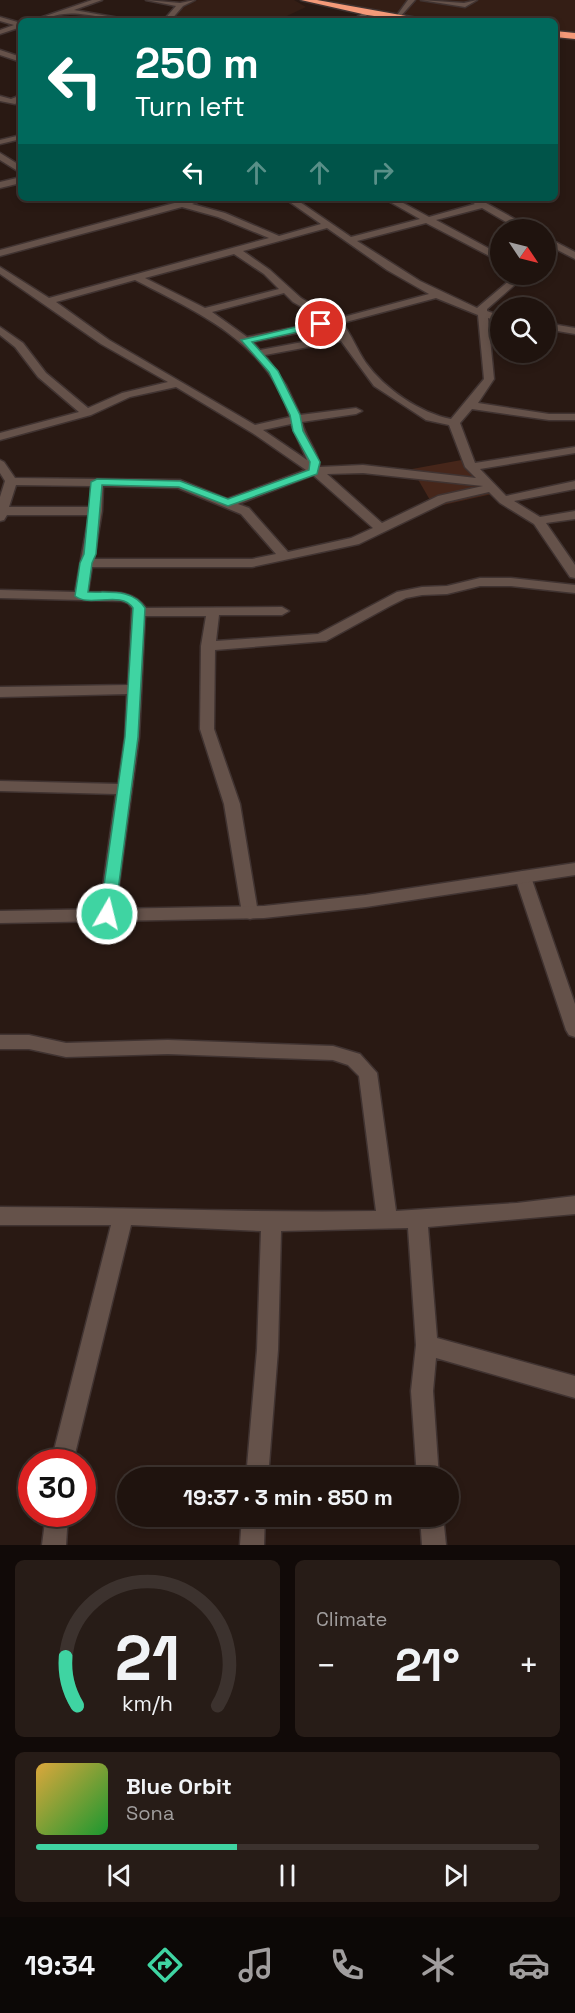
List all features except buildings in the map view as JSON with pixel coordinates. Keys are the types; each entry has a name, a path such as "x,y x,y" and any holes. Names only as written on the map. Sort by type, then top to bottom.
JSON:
{"highway":[{"path":"305,0 367,13 405,18"},
{"path":"558,34 575,36"}],"street":[{"path":"75,0 90,3"},
{"path":"43,18 99,0"},
{"path":"149,0 181,5"},
{"path":"169,18 181,5 192,0"},
{"path":"397,17 412,0"},
{"path":"423,0 465,4 474,0"},
{"path":"64,11 112,18"},
{"path":"359,18 367,13"},
{"path":"0,19 18,24"},
{"path":"0,34 18,26"},
{"path":"0,34 18,35"},
{"path":"0,52 18,59"},
{"path":"0,98 12,102"},
{"path":"18,99 8,107 18,109"},
{"path":"0,142 18,138"},
{"path":"0,156 18,168"},
{"path":"0,185 18,181"},
{"path":"174,201 222,214 247,228 280,239"},
{"path":"0,253 190,201"},
{"path":"293,201 438,294 490,316"},
{"path":"393,201 490,253"},
{"path":"476,201 508,219"},
{"path":"351,240 483,205"},
{"path":"48,301 329,225"},
{"path":"0,238 13,249"},
{"path":"556,246 575,256"},
{"path":"236,251 257,264 297,300 335,322 363,366 378,384 430,418 454,423"},
{"path":"0,270 105,342 178,383 314,471 337,488 381,529"},
{"path":"136,277 206,311 259,353 273,371 296,419 298,431 315,462 314,471"},
{"path":"454,423 489,379 482,314 485,304 510,285"},
{"path":"206,311 285,290"},
{"path":"245,340 335,322 438,294"},
{"path":"556,328 575,331"},
{"path":"0,330 19,345 42,375 87,413"},
{"path":"259,353 345,337"},
{"path":"0,437 87,413 126,395 178,383"},
{"path":"470,405 549,417 575,417"},
{"path":"252,429 296,419 356,411"},
{"path":"454,423 471,467 504,501 538,521 575,574"},
{"path":"471,467 575,450"},
{"path":"0,464 10,481 1,513 96,511"},
{"path":"228,503 314,471 363,469 488,486"},
{"path":"10,481 180,484 245,512 284,555"},
{"path":"81,596 86,563 90,554 96,511 97,482"},
{"path":"86,563 252,562 355,541 442,499 488,486"},
{"path":"504,501 528,493 575,486"},
{"path":"538,521 575,515"},
{"path":"208,646 321,638 402,595 422,591 447,590 480,582 511,582 575,589"},
{"path":"0,594 123,597 134,600 139,612 135,689 107,914"},
{"path":"139,612 282,611"},
{"path":"213,613 208,646 207,729 232,804 250,913"},
{"path":"0,692 135,689"},
{"path":"0,786 124,789"},
{"path":"0,917 250,913 366,902 575,869"},
{"path":"523,878 575,1029"},
{"path":"0,1042 29,1042 66,1050 168,1047 333,1053 354,1059 368,1073 387,1220"},
{"path":"0,1216 123,1216 271,1222 387,1220 517,1212 575,1205"},
{"path":"65,1449 123,1216"},
{"path":"417,1219 427,1345 422,1391 427,1467"},
{"path":"258,1467 267,1365 272,1265 271,1222"},
{"path":"427,1345 575,1387"},
{"path":"54,1545 56,1527"},
{"path":"252,1545 253,1527"},
{"path":"432,1527 434,1545"}],"shaded area":[{"path":"198,0 294,0 306,7 282,18 174,18 185,5"},
{"path":"321,0 575,0 575,34 558,32 558,18 425,18 386,14"},
{"path":"467,459 492,494 434,507 412,469"}],"route":[{"path":"107,914 132,737 139,608 134,600 123,597 81,596 86,563 90,554 96,511 97,482 180,484 228,503 314,471 315,462 310,450 302,440 295,415 273,371 245,340 321,324"}]}
